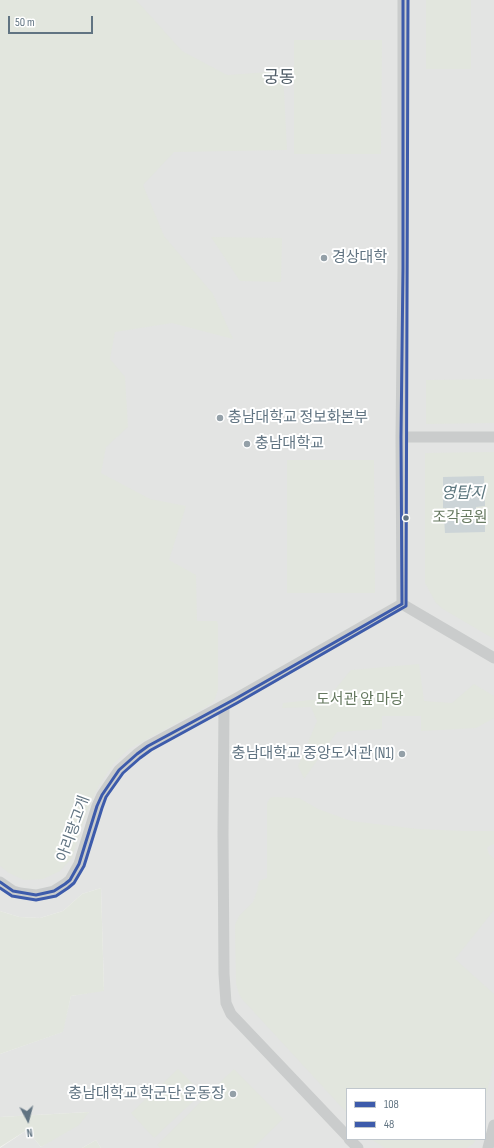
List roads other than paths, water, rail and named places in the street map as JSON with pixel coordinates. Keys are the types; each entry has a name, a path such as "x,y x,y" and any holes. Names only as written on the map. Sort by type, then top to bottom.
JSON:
{"street":[{"path":"403,0 401,437 402,604 494,658"},
{"path":"401,437 494,438"},
{"name":"아리랑고개","path":"0,882 20,894 36,895 54,891 65,884 79,864 97,806 110,782 119,770 137,754 164,737 224,705 402,604"},
{"path":"224,705 223,834 224,974 226,1003 231,1014 346,1135"},
{"path":"488,1148 494,1125"},
{"path":"350,1140 358,1148"}],"water":[{"name":"영탑지","path":"484,476 485,506 476,507 476,516 485,516 485,532 445,533 444,517 452,517 452,508 443,508 443,477"}],"place":[{"name":"경상대학","path":"324,258"},
{"name":"충남대학교 정보화본부","path":"220,418"},
{"name":"충남대학교","path":"247,444"},
{"name":"충남대학교 중앙도서관 (N1)","path":"402,754"},
{"name":"충남대학교 학군단 운동장","path":"233,1094"}],"district":[{"name":"궁동","path":"279,79"}],"park label":[{"name":"조각공원","path":"460,518"},
{"name":"도서관 앞 마당","path":"360,700"}]}
